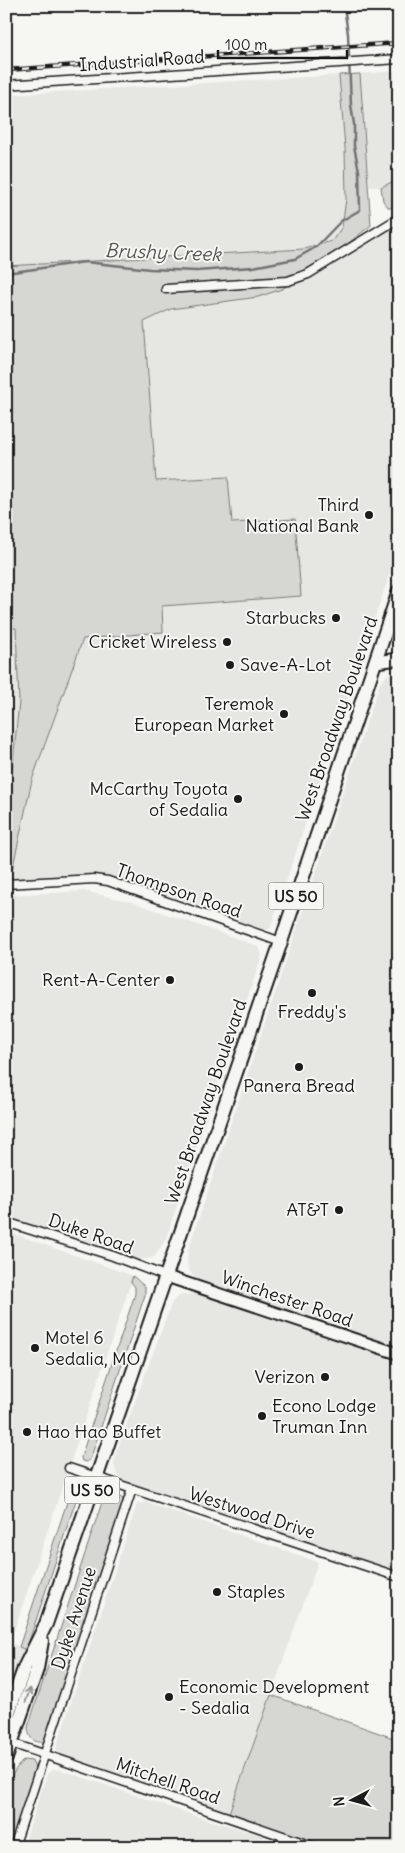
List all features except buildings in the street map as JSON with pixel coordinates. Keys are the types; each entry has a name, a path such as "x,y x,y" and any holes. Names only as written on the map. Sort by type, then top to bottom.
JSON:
{"highway":[{"name":"West Broadway Boulevard","path":"6,1758 37,1669 46,1624 281,942 399,591"},
{"name":"West Broadway Boulevard","path":"6,1720 25,1666 46,1624"}],"main road":[{"path":"375,662 399,659"}],"street":[{"name":"Industrial Road","path":"6,85 399,59"},
{"path":"166,289 288,281 308,274 399,218"},
{"name":"Thompson Road","path":"6,884 94,879 108,881 281,942"},
{"name":"Duke Road","path":"6,1222 113,1256 165,1276"},
{"name":"Winchester Road","path":"165,1276 399,1354"},
{"name":"Westwood Drive","path":"69,1468 399,1577"},
{"name":"Dyke Avenue","path":"14,1847 132,1489"},
{"name":"Mitchell Road","path":"11,1743 315,1847"}],"shaded area":[{"path":"399,71 399,179 381,187 369,187 360,74"},
{"path":"360,74 371,225 319,267 282,289 258,297 171,309 144,322 156,481 228,477 232,523 295,519 301,596 162,606 163,632 83,639 32,780 10,880 6,880 6,809 9,801 19,702 16,628 6,628 6,266 304,249 332,241 342,227 346,199 345,148 339,75"},
{"path":"339,75 345,148 346,199 342,227 332,241 304,249 6,266 6,95"},
{"path":"399,179 399,207 389,208 383,201 381,187"},
{"path":"371,225 379,236 399,225 399,546 270,929 265,930 123,885 104,881 10,880 32,780 83,639 163,632 161,606 301,596 231,523 228,477 156,481 144,322 171,309 258,297 319,267"},
{"path":"16,627 19,702 9,801 6,809 6,628"},
{"path":"399,672 399,1348 196,1280 190,1272 187,1263 188,1250 380,683 388,674"},
{"path":"83,891 132,902 252,944 259,947 262,955 165,1241 154,1257 146,1259 135,1259 6,1217 6,900 8,895"},
{"path":"6,1231 133,1276 10,1643 26,1650 6,1709"},
{"path":"133,1276 145,1287 145,1295 90,1460 82,1461 81,1457 135,1294 135,1287 131,1282"},
{"path":"181,1295 207,1296 399,1362 399,1574 123,1481 117,1475 114,1464 116,1453 172,1302"},
{"path":"77,1481 81,1485 26,1650 19,1647 73,1484"},
{"path":"109,1495 117,1495 123,1499 124,1508 45,1741 38,1742 30,1737 28,1727 103,1499"},
{"path":"146,1502 318,1562 229,1813 60,1756 56,1748 137,1504"},
{"path":"271,1695 399,1740 399,1847 330,1847 229,1813"},
{"path":"24,1760 32,1761 35,1768 34,1778 11,1847 6,1847 5,1812 8,1789 16,1768"},
{"path":"54,1769 199,1817 264,1836 260,1847 23,1847 47,1774"}],"waterway":[{"name":"Brushy Creek","path":"6,273 85,262 150,269 196,271 253,267 295,259 316,247 341,221 360,210 359,171 354,146 348,34 344,6"}],"railway":[{"path":"6,70 399,43"}],"place":[{"name":"Third National Bank","path":"369,515"},
{"name":"Starbucks","path":"336,618"},
{"name":"Cricket Wireless","path":"227,642"},
{"name":"Save-A-Lot","path":"230,665"},
{"name":"Teremok European Market","path":"284,714"},
{"name":"McCarthy Toyota of Sedalia","path":"238,799"},
{"name":"Rent-A-Center","path":"170,980"},
{"name":"Freddy's","path":"312,993"},
{"name":"Panera Bread","path":"299,1067"},
{"name":"AT&T","path":"339,1210"},
{"name":"Motel 6 Sedalia, MO","path":"35,1348"},
{"name":"Verizon","path":"325,1377"},
{"name":"Econo Lodge Truman Inn","path":"262,1416"},
{"name":"Hao Hao Buffet","path":"27,1432"},
{"name":"Staples","path":"217,1592"},
{"name":"Economic Development - Sedalia","path":"169,1697"}]}
